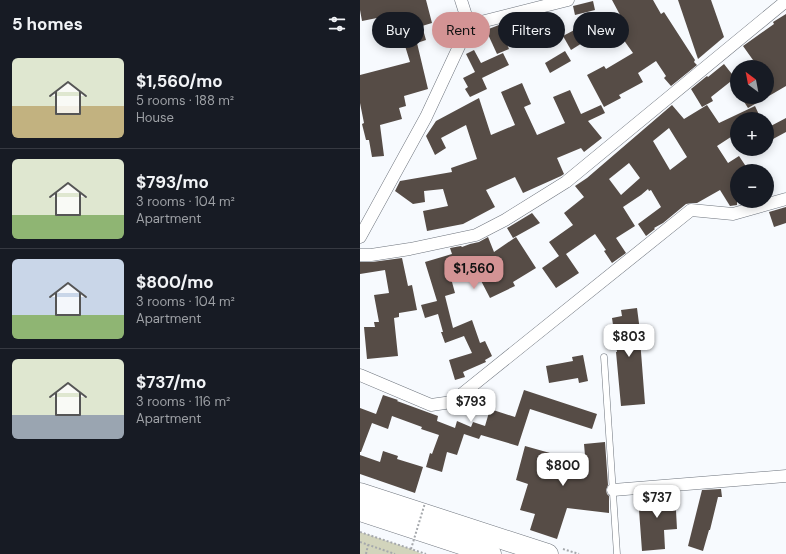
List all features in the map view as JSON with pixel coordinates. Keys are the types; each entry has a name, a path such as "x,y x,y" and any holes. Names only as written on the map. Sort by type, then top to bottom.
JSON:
{"highway":[{"path":"360,493 548,554"},
{"path":"360,511 492,554"}],"street":[{"path":"461,0 465,12"},
{"path":"490,20 568,0"},
{"path":"360,255 371,255 410,249 476,235 505,220 566,182 786,2"},
{"path":"360,237 426,117 459,48"},
{"path":"360,375 431,405 452,402 691,210 733,214 786,198"},
{"path":"613,490 786,476"}],"lane":[{"path":"604,357 617,554"}],"path":[{"path":"411,549 425,503"},
{"path":"360,532 426,554"},
{"path":"360,542 395,554"},
{"path":"366,554 368,545"}],"green space":[{"path":"360,532 411,549 422,554 360,554"}],"building":[{"path":"360,0 426,0 432,23 424,25 424,12 372,12 372,19 362,21"},
{"path":"612,0 653,0 661,14 664,12 697,65 671,86 664,78 666,76 656,61 638,73 643,82 619,95 621,98 604,107 587,75 604,66 606,69 633,53 629,47 629,12 618,12"},
{"path":"678,0 711,0 724,37 698,59"},
{"path":"593,1 595,10 587,12 574,12 573,6"},
{"path":"786,14 786,86 774,93 774,60 753,60 743,46 774,24 773,22"},
{"path":"498,25 498,48 509,49 497,54 490,39 490,28"},
{"path":"573,31 574,48 571,50 565,40 565,35"},
{"path":"406,48 418,48 428,89 404,96 406,106 399,108 402,119 380,125 384,156 372,157 369,140 366,140 362,124 364,123 360,103 360,75 410,62"},
{"path":"474,50 481,63 503,53 509,65 482,78 487,89 470,97 465,89 468,87 463,78 475,72 466,54"},
{"path":"565,51 571,61 550,73 545,63"},
{"path":"724,64 730,72 730,82 711,97 713,101 702,107 691,89 707,76 708,77"},
{"path":"522,83 531,104 524,107 537,135 565,123 553,97 570,90 581,114 601,105 605,113 588,121 602,138 584,152 581,148 557,158 564,174 561,176 523,193 515,177 486,190 495,207 463,224 427,231 423,211 448,206 443,189 424,191 425,202 413,204 395,191 400,181 452,172 451,168 477,159 466,125 441,138 446,148 435,155 426,136 436,121 479,98 491,135 515,125 501,92"},
{"path":"745,104 755,104 748,108"},
{"path":"672,105 684,119 707,105 719,123 730,118 730,138 717,146 728,163 739,156 744,164 730,164 730,206 720,190 697,203 686,204 663,223 654,228 655,229 646,236 638,224 661,207 651,190 649,191 648,189 623,207 635,226 616,238 626,253 612,263 604,251 606,250 595,234 566,254 579,273 556,288 542,268 559,256 549,242 573,225 564,213 584,197 575,186 587,178","holes":["669,128 687,157 670,170 653,141","629,163 640,178 621,195 609,179"]},
{"path":"755,106 758,112 742,112"},
{"path":"786,118 786,132 774,138 774,124"},
{"path":"786,207 786,223 774,227 769,212"},
{"path":"532,213 540,223 513,238 507,228"},
{"path":"488,237 494,252 516,237 536,268 513,282 515,286 490,298 477,273 452,282 455,293 445,296 453,328 472,320 480,343 485,341 492,356 485,360 486,362 463,372 465,377 455,380 449,360 472,353 464,336 445,343 441,332 443,332 438,314 425,318 421,305 437,301 425,262 452,254 450,248 462,247 479,242"},
{"path":"402,258 408,286 412,285 417,310 399,313 399,317 394,318 398,356 367,359 364,327 375,327 374,322 379,322 374,295 389,293 385,270 360,274 360,262"},
{"path":"637,308 641,339 645,404 621,406 617,352 612,318 622,316 621,310"},
{"path":"583,355 588,381 579,383 578,378 549,383 546,366 573,361 572,357"},
{"path":"524,390 597,414 592,429 530,409 518,446 481,435 479,439 464,434 457,455 447,452 442,472 426,467 430,453 432,454 439,435 392,416 388,429 372,423 360,452 360,408 376,414 383,395 438,416 437,421 455,428 457,421 471,427 473,422 485,426 490,409 515,417"},
{"path":"605,442 608,485 606,490 609,496 609,513 567,508 557,539 530,530 535,514 520,510 528,484 516,480 525,446 550,453 549,456 586,467 584,444"},
{"path":"383,451 398,456 397,459 423,467 415,493 360,474 360,455 380,462"},
{"path":"721,489 722,497 718,497 703,551 688,546 702,490"},
{"path":"675,492 677,529 664,530 665,549 642,551 638,496"}]}
